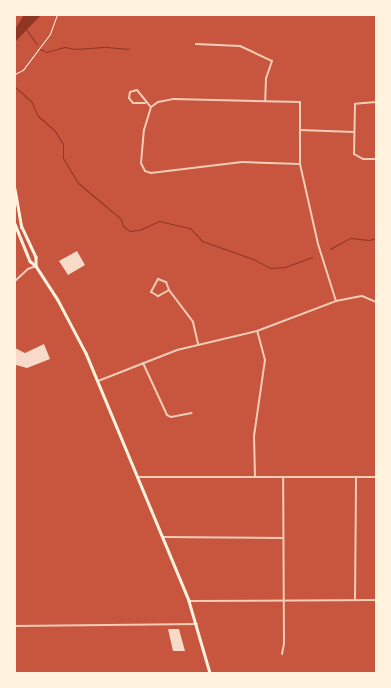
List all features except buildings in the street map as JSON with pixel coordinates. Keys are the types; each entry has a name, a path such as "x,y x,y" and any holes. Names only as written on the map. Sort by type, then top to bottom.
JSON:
{"main road":[{"path":"15,189 22,227 36,257 36,266"},
{"path":"15,224 30,261 36,266 62,308 86,353 189,602 210,673"}],"street":[{"path":"196,44 240,46 272,61 266,78 265,101"},
{"path":"145,103 143,94 137,90 130,92 129,98 133,103 145,103 151,107"},
{"path":"300,164 242,162 198,166 151,174 145,171 141,163 144,130 151,107 158,102 173,99 300,102 300,164 318,244 336,301"},
{"path":"376,102 355,104 354,132 354,154 357,157 376,159"},
{"path":"300,130 354,132"},
{"path":"15,281 28,269 36,266"},
{"path":"169,290 158,296 151,292 158,279 166,282 169,290 189,315 198,344"},
{"path":"98,381 177,350 257,332 336,301 362,296 376,302"},
{"path":"255,478 254,436 265,360 257,332"},
{"path":"143,363 167,415 171,417 192,413"},
{"path":"138,477 376,477"},
{"path":"282,654 284,644 283,477"},
{"path":"355,600 356,477"},
{"path":"163,537 284,538"},
{"path":"189,602 376,600"},
{"path":"15,626 197,624"},
{"path":"370,673 376,673"}],"path":[{"path":"16,74 23,70 35,51 50,34 56,15"}],"shaded area":[{"path":"24,15 41,15 15,42 15,29"}],"waterway":[{"path":"26,29 37,45"},
{"path":"40,49 46,52 65,47 75,49 107,47 129,49"},
{"path":"15,87 31,101 38,116 55,131 63,144 63,158 78,183 121,219 123,226 130,231 139,230 159,221 190,228 202,241 253,259 271,268 285,267 312,257"},
{"path":"330,249 350,238 369,240 376,238"}]}
